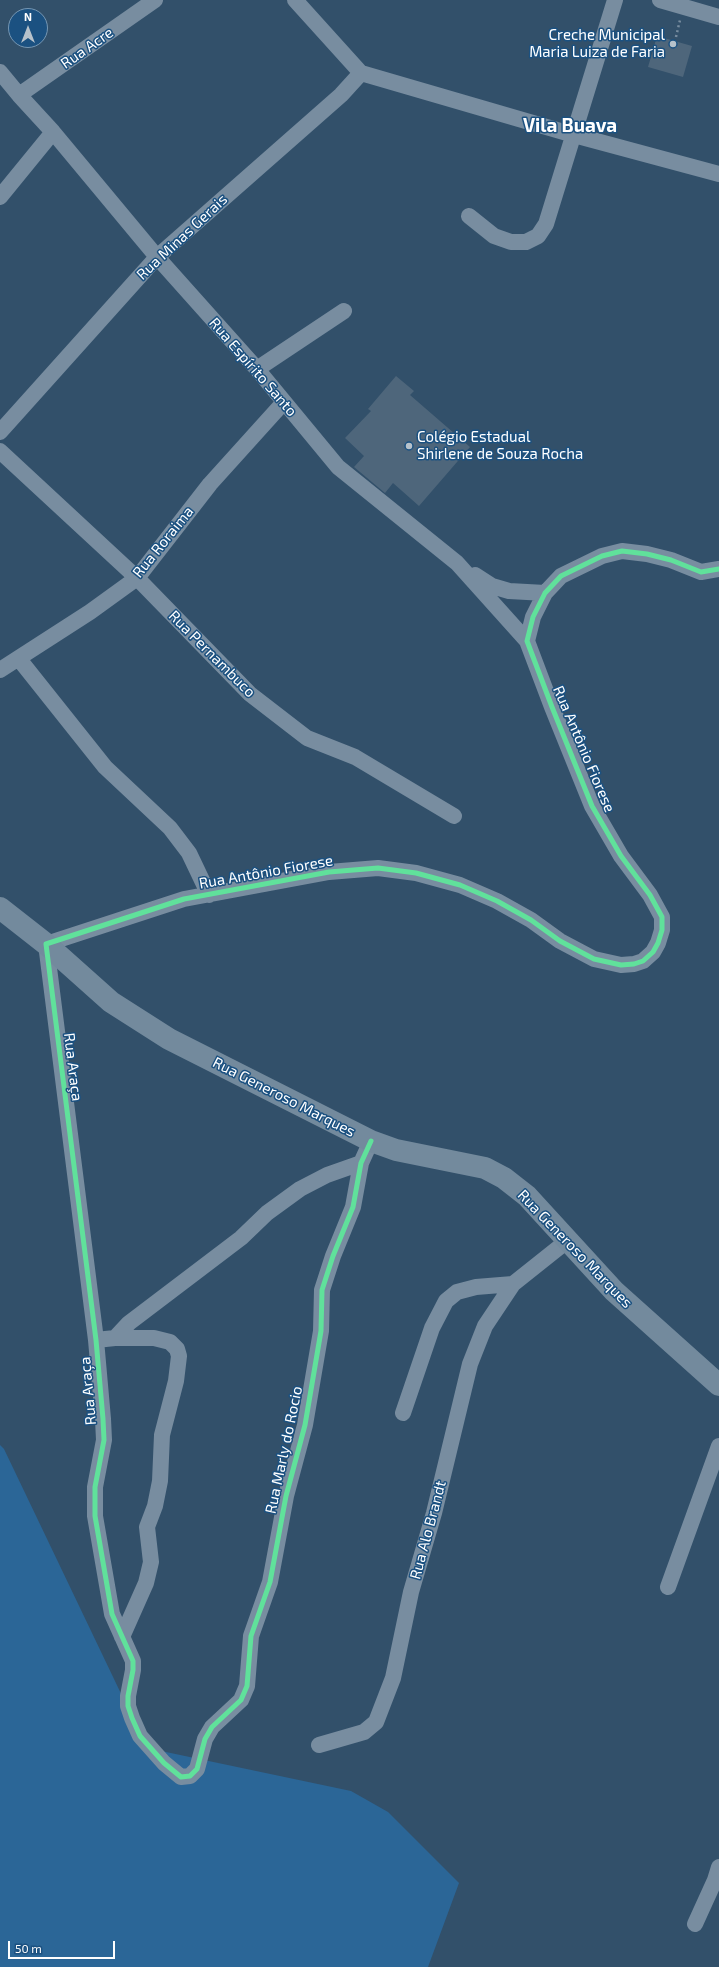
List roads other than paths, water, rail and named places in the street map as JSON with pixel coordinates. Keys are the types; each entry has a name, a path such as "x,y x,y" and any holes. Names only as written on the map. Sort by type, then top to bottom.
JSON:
{"street":[{"name":"Rua Acre","path":"19,95 155,0"},
{"path":"296,0 361,73 574,135 719,174"},
{"path":"469,216 494,236 512,242 526,242 538,236 546,224 615,0"},
{"path":"660,0 719,17"},
{"name":"Rua Espírito Santo","path":"0,72 53,132 157,256 257,369 338,467 457,563 527,641"},
{"name":"Rua Minas Gerais","path":"0,432 157,256 341,95 361,73"},
{"path":"0,197 53,132"},
{"path":"257,369 344,311"},
{"name":"Rua Roraima","path":"0,670 90,612 137,578 210,484 284,402"},
{"name":"Rua Pernambuco","path":"0,451 137,578 250,694 307,738 355,757 454,816"},
{"path":"527,641 533,617 545,593 561,576 602,556 622,551 647,554 671,560 701,572 719,569"},
{"path":"457,563 492,586 509,591 545,593"},
{"name":"Rua Antônio Fiorese","path":"46,944 184,900 209,894 329,872 378,868 416,873 460,885 497,901 531,920 560,941 594,959 621,965 634,964 643,961 653,952 658,943 662,930 662,917 650,895 621,856 592,806 552,708 527,641"},
{"path":"19,659 105,767 170,828 189,853 209,894"},
{"name":"Rua Generoso Marques","path":"0,908 46,944 111,1002 169,1039 371,1141 396,1150 485,1168 504,1178 527,1196 614,1291 719,1385"},
{"name":"Rua Araça","path":"46,944 96,1340 104,1440 95,1487 95,1516 112,1614 133,1661 134,1670 128,1696 128,1706 140,1736 164,1763 181,1777 190,1776 197,1768 200,1752"},
{"name":"Rua Marly do Rocio","path":"200,1752 212,1727 240,1700 247,1686 251,1636 270,1582 286,1496 305,1425 321,1331 322,1290 333,1256 353,1207 361,1163 371,1141"},
{"path":"114,1338 129,1323 241,1238 267,1213 300,1189 327,1175 361,1163"},
{"name":"Rua Alo Brandt","path":"319,1745 364,1732 376,1722 393,1678 411,1592 434,1513 470,1364 485,1326 513,1284 567,1241"},
{"path":"403,1413 432,1328 446,1302 457,1292 476,1286 513,1284"},
{"path":"96,1340 114,1338 154,1338 170,1342 177,1349 179,1356 176,1381 162,1435 160,1481 156,1500 147,1527 151,1562 146,1583 122,1637"},
{"path":"668,1587 719,1446"},
{"path":"695,1924 715,1880 719,1867"}],"place":[{"name":"Creche Municipal Maria Luiza de Faria","path":"673,44"},
{"name":"Colégio Estadual Shirlene de Souza Rocha","path":"409,446"}],"district":[{"name":"Vila Buava","path":"570,126"}]}
